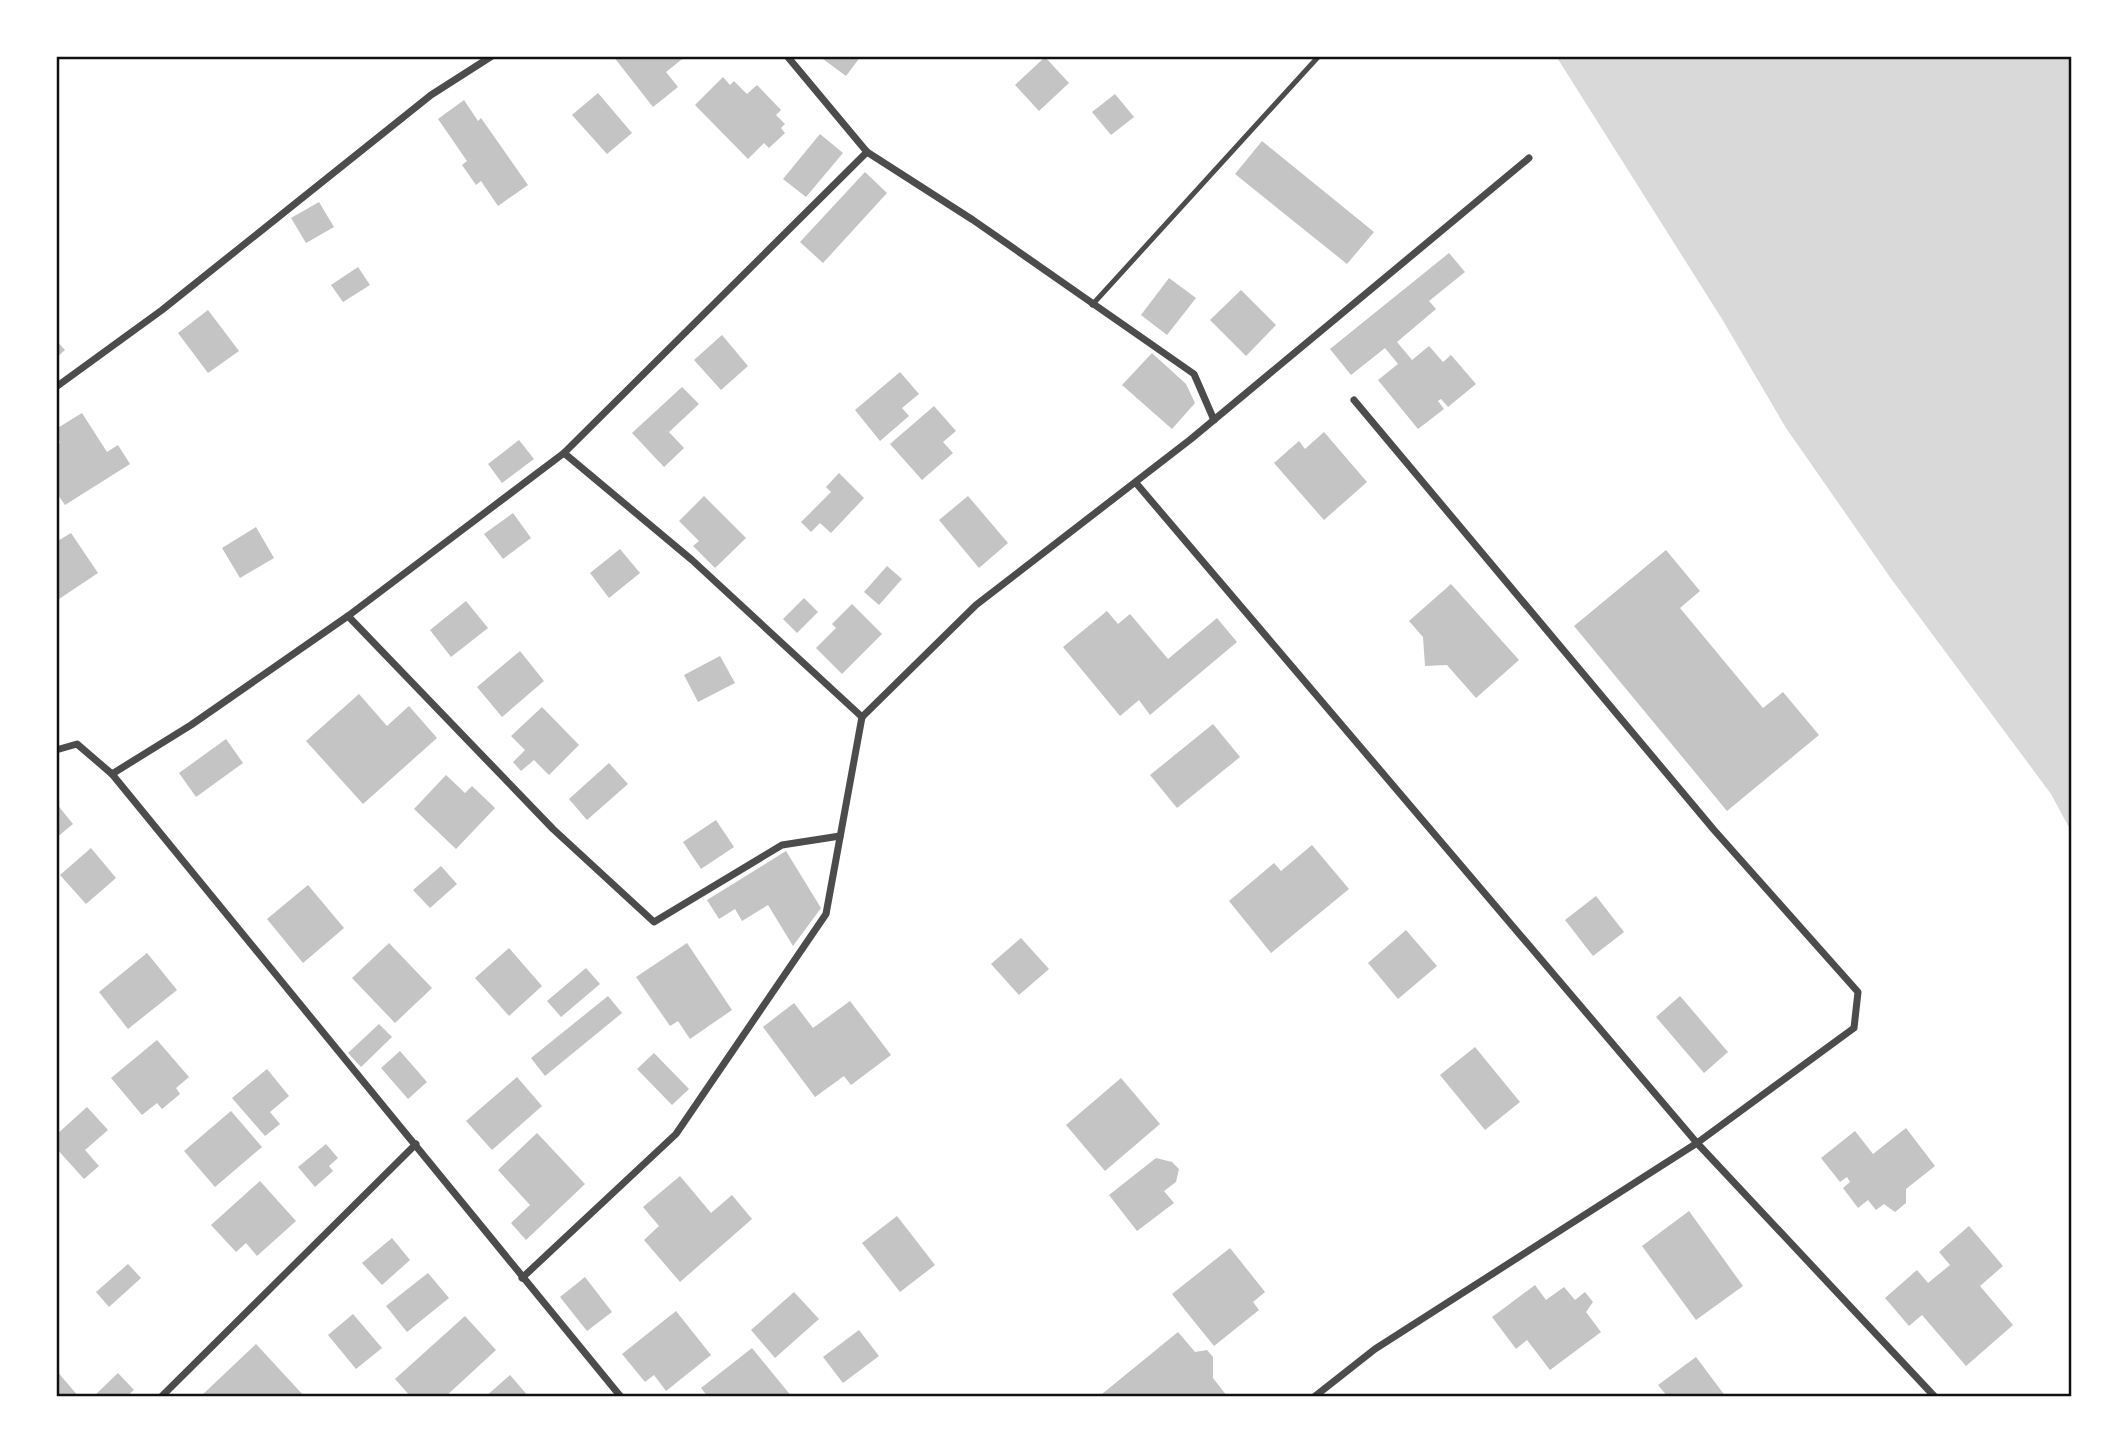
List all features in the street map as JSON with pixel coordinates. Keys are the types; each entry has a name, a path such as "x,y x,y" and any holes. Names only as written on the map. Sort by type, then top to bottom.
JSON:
{"street":[{"path":"56,387 162,310 430,95 492,56"},
{"path":"787,56 867,152 973,220 1194,374 1214,420"},
{"path":"112,774 191,725 348,616 564,453 867,152"},
{"path":"522,1278 676,1134 826,914 862,717 976,605 1214,420 1529,158"},
{"path":"1314,1397 1375,1349 1697,1143 1854,1028 1858,992 1714,830 1354,400"},
{"path":"564,453 692,560 862,717"},
{"path":"1136,483 1697,1143 1935,1397"},
{"path":"348,616 553,830 654,922 782,845 840,836"},
{"path":"56,750 78,744 112,774 621,1397"},
{"path":"161,1397 416,1144"}],"lane":[{"path":"1092,305 1319,56"}],"shaded area":[{"path":"1556,56 2072,56 2072,833 2051,794 1892,580 1786,428 1722,319"}],"building":[{"path":"613,56 686,56 666,72 678,87 653,107"},
{"path":"825,56 861,56 846,76 823,59"},
{"path":"1045,57 1069,83 1039,111 1015,85"},
{"path":"723,77 730,85 734,81 747,94 757,85 781,110 776,115 785,124 781,128 785,133 769,148 764,143 748,159 695,105"},
{"path":"598,93 632,133 607,154 572,115"},
{"path":"1115,94 1134,117 1111,135 1092,112"},
{"path":"464,100 478,121 481,118 528,185 498,206 481,181 476,185 462,165 467,161 438,119"},
{"path":"820,134 843,153 806,197 783,179"},
{"path":"1262,141 1374,232 1347,264 1235,174"},
{"path":"865,172 887,193 823,263 800,242"},
{"path":"319,202 334,227 306,243 291,218"},
{"path":"1449,253 1465,272 1429,301 1436,309 1397,342 1412,360 1429,346 1443,362 1451,355 1476,384 1448,407 1441,399 1438,401 1444,409 1418,429 1378,380 1398,364 1385,348 1351,375 1330,349"},
{"path":"358,267 370,285 343,302 331,285"},
{"path":"1169,278 1196,298 1167,335 1141,315"},
{"path":"1241,290 1276,325 1246,356 1210,320"},
{"path":"208,310 239,351 208,373 178,333"},
{"path":"722,335 748,366 721,390 694,360"},
{"path":"56,340 65,350 56,358"},
{"path":"1152,353 1186,384 1195,403 1172,429 1122,385"},
{"path":"900,372 919,394 902,408 909,416 880,441 855,410"},
{"path":"682,387 699,404 669,432 684,448 664,467 632,433"},
{"path":"934,406 956,431 943,442 953,453 922,480 890,444"},
{"path":"82,413 107,452 118,445 130,464 65,505 56,492 56,445 60,443 56,429"},
{"path":"1324,432 1367,482 1324,520 1274,463 1299,441 1305,449"},
{"path":"519,440 534,459 502,483 488,464"},
{"path":"839,473 864,498 831,533 820,523 811,532 801,522 831,492 826,487"},
{"path":"704,496 746,538 715,568 693,546 699,541 679,521"},
{"path":"968,496 1008,543 979,568 939,520"},
{"path":"513,513 531,538 503,559 484,534"},
{"path":"256,527 274,558 240,578 222,548"},
{"path":"71,533 98,573 56,601 56,542"},
{"path":"620,549 640,573 609,598 590,573"},
{"path":"1666,550 1700,591 1680,608 1763,708 1783,692 1819,735 1727,811 1574,626"},
{"path":"887,566 902,579 879,605 864,592"},
{"path":"1451,584 1519,660 1476,698 1447,665 1425,666 1423,637 1409,621"},
{"path":"804,598 818,612 797,633 783,619"},
{"path":"466,601 488,628 451,657 430,630"},
{"path":"852,604 882,634 842,674 816,648 836,628 832,624"},
{"path":"1107,611 1118,624 1130,614 1168,659 1217,618 1237,642 1150,715 1139,700 1120,716 1063,647"},
{"path":"520,651 544,681 502,717 477,687"},
{"path":"720,656 735,683 698,702 684,675"},
{"path":"359,694 387,726 409,706 437,738 363,804 306,741"},
{"path":"542,707 579,745 549,775 534,760 521,771 513,762 525,750 511,736"},
{"path":"1213,724 1240,757 1177,808 1150,775"},
{"path":"226,739 243,763 196,797 179,773"},
{"path":"609,763 628,784 587,820 569,799"},
{"path":"446,775 465,793 472,786 495,808 456,849 414,809"},
{"path":"56,803 73,824 56,838"},
{"path":"716,820 734,847 701,869 683,842"},
{"path":"1312,845 1349,889 1271,953 1229,901 1274,863 1281,871"},
{"path":"91,848 116,878 86,904 60,875"},
{"path":"786,851 821,908 793,946 768,905 742,921 735,909 719,919 707,900"},
{"path":"441,866 457,884 430,908 413,890"},
{"path":"308,885 344,928 303,963 267,919"},
{"path":"1596,896 1624,932 1593,956 1565,920"},
{"path":"1406,930 1437,966 1398,999 1368,963"},
{"path":"1021,938 1049,969 1019,995 991,964"},
{"path":"389,943 432,988 395,1023 352,978"},
{"path":"687,943 732,1010 690,1039 678,1021 670,1026 636,977"},
{"path":"509,948 542,986 509,1016 475,978"},
{"path":"147,953 177,990 128,1029 99,992"},
{"path":"586,968 600,984 561,1017 547,1001"},
{"path":"608,996 622,1013 545,1076 531,1058"},
{"path":"1680,996 1728,1052 1704,1073 1656,1017"},
{"path":"850,1001 891,1055 851,1085 844,1076 815,1097 763,1027 794,1003 813,1028"},
{"path":"379,1024 392,1037 361,1067 348,1053"},
{"path":"157,1040 189,1077 176,1088 180,1094 162,1109 157,1103 142,1115 111,1078"},
{"path":"1475,1047 1520,1102 1485,1130 1440,1075"},
{"path":"400,1051 427,1082 408,1099 381,1068"},
{"path":"654,1053 689,1089 672,1105 637,1069"},
{"path":"267,1069 289,1096 270,1112 280,1124 265,1136 232,1098"},
{"path":"517,1077 542,1106 492,1150 466,1121"},
{"path":"1121,1078 1160,1124 1105,1171 1066,1125"},
{"path":"87,1107 108,1130 85,1150 99,1166 84,1179 56,1148 56,1135"},
{"path":"231,1111 262,1147 215,1187 184,1151"},
{"path":"1906,1128 1935,1166 1906,1189 1906,1203 1895,1212 1884,1204 1876,1210 1868,1200 1858,1208 1843,1188 1850,1182 1847,1177 1840,1182 1821,1158 1855,1131 1873,1154"},
{"path":"537,1133 585,1184 526,1240 511,1223 530,1205 498,1170"},
{"path":"326,1144 338,1158 329,1166 333,1171 315,1187 298,1167"},
{"path":"1156,1158 1172,1162 1179,1169 1176,1182 1164,1191 1174,1203 1137,1231 1109,1195"},
{"path":"680,1176 711,1213 732,1195 752,1219 680,1282 644,1240 659,1226 643,1207"},
{"path":"260,1181 296,1221 257,1256 246,1243 236,1252 211,1225"},
{"path":"1689,1211 1743,1286 1696,1320 1642,1246"},
{"path":"897,1216 935,1265 900,1292 862,1243"},
{"path":"1969,1226 2003,1266 1980,1286 2013,1325 1966,1366 1922,1315 1909,1326 1885,1298 1917,1270 1928,1283 1950,1265 1939,1252"},
{"path":"392,1238 410,1260 382,1285 362,1263"},
{"path":"1230,1248 1265,1292 1253,1302 1259,1310 1214,1346 1172,1294"},
{"path":"128,1264 141,1278 109,1307 96,1292"},
{"path":"428,1273 449,1298 407,1332 386,1306"},
{"path":"585,1277 612,1312 587,1331 560,1297"},
{"path":"1535,1285 1546,1300 1564,1287 1575,1300 1585,1292 1593,1302 1586,1312 1601,1332 1550,1370 1527,1340 1516,1349 1492,1317"},
{"path":"794,1292 819,1319 775,1358 751,1330"},
{"path":"676,1311 711,1355 666,1391 654,1375 645,1382 622,1354"},
{"path":"353,1314 382,1348 356,1369 328,1335"},
{"path":"465,1316 496,1350 445,1397 411,1397 395,1379"},
{"path":"859,1330 879,1356 843,1383 823,1357"},
{"path":"1178,1332 1195,1352 1207,1350 1213,1357 1213,1378 1227,1396 1104,1397 1102,1394"},
{"path":"256,1344 305,1397 200,1397"},
{"path":"752,1348 792,1397 708,1397 701,1388"},
{"path":"1696,1357 1726,1397 1668,1397 1658,1385"},
{"path":"56,1370 79,1397 56,1397"},
{"path":"118,1373 134,1390 126,1397 93,1397"},
{"path":"510,1375 529,1397 485,1397"}]}
